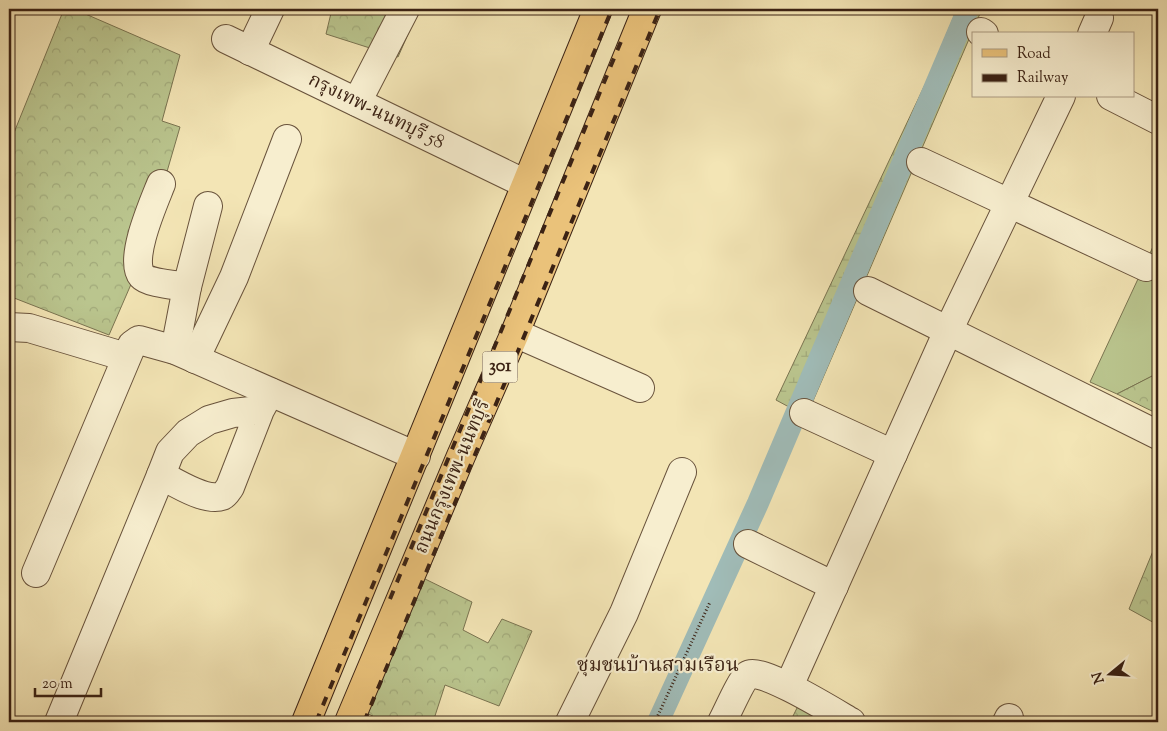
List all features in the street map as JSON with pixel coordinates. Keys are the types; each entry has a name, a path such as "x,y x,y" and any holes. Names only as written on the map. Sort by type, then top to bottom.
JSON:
{"main road":[{"name":"301","path":"306,722 598,9"},
{"name":"ถนนกรุงเทพ-นนทบุรี","path":"351,721 461,456 515,333 647,9"},
{"path":"419,447 461,456"}],"street":[{"path":"250,51 270,9"},
{"path":"357,102 405,9"},
{"name":"กรุงเทพ-นนทบุรี 58","path":"226,39 526,184"},
{"path":"789,686 948,331 1061,98"},
{"path":"1115,98 1158,120"},
{"path":"185,355 234,277 287,140"},
{"path":"921,162 1146,267"},
{"path":"161,184 141,237 138,267 142,277 149,280 187,286"},
{"path":"185,355 187,286 208,206"},
{"path":"868,291 1158,435"},
{"path":"9,327 29,328 126,357"},
{"path":"515,333 640,388"},
{"path":"36,573 126,357 132,345 139,340 185,355 265,401 419,447"},
{"path":"161,475 206,497 219,497 225,494 230,487 265,401"},
{"path":"60,722 170,452 188,433 209,420 265,401"},
{"path":"804,413 893,454"},
{"path":"570,722 624,613 682,472"},
{"path":"748,544 834,586"},
{"path":"722,722 748,674 764,676 789,686 851,722"}],"path":[{"path":"655,722 710,602"}],"green space":[{"path":"64,9 74,9 180,55 162,121 180,127 166,175 175,183 109,335 9,296 9,145"},
{"path":"332,9 419,9 398,57 326,34"},
{"path":"957,9 982,9 813,401 789,407 776,400 930,74"},
{"path":"1158,236 1158,373 1117,394 1090,382"},
{"path":"1158,373 1158,414 1117,394"},
{"path":"1158,539 1158,625 1129,609"},
{"path":"421,577 472,602 463,630 488,643 502,619 532,631 499,706 445,685 433,722 384,722 361,710"},
{"path":"799,704 833,722 790,722"}],"waterway":[{"path":"658,722 758,503 968,9"}],"railway":[{"path":"316,722 612,9"},
{"path":"364,722 660,9"},
{"path":"390,599 622,39"}],"district":[{"name":"ชุมชนบ้านสามเรือน","path":"658,666"}]}
